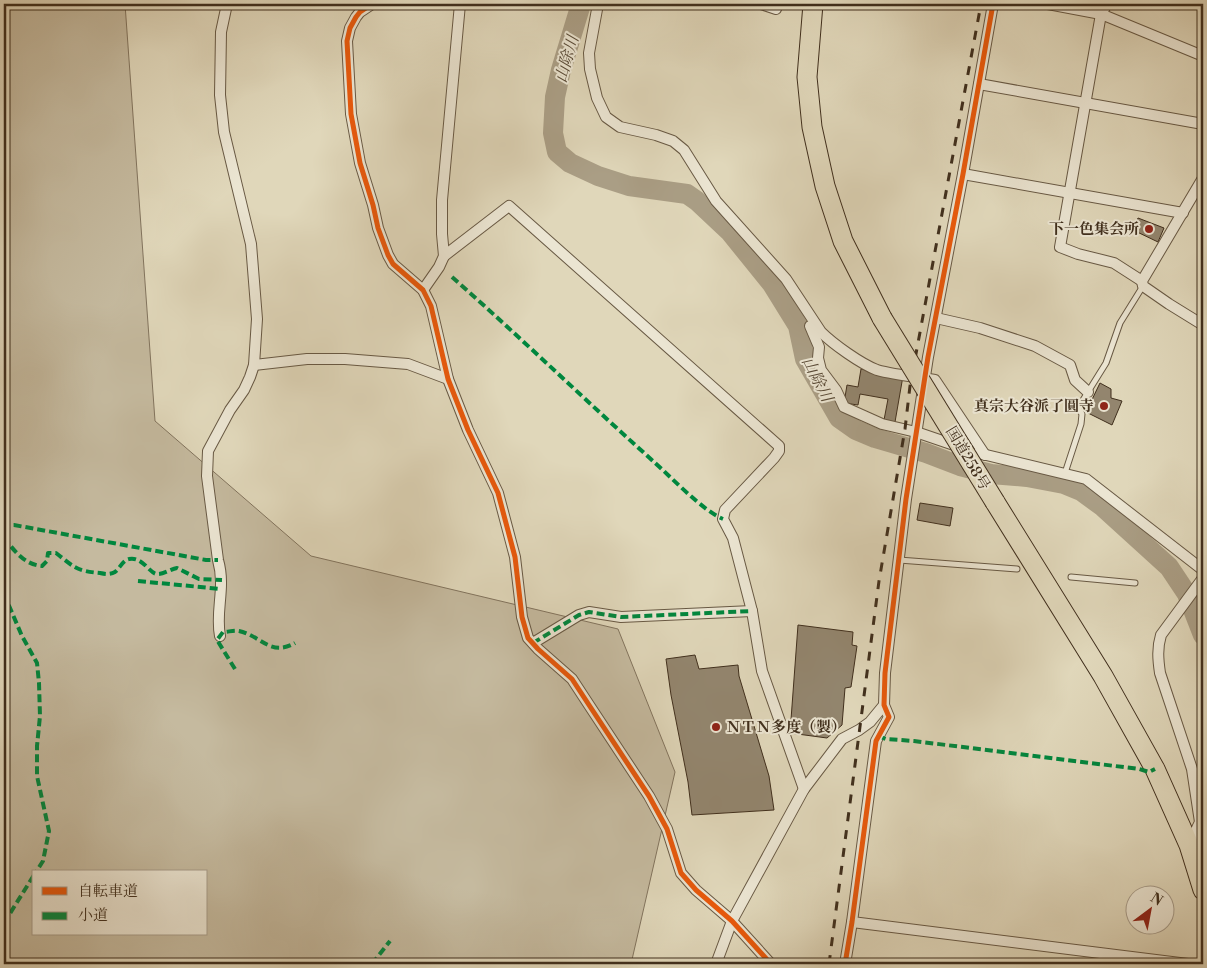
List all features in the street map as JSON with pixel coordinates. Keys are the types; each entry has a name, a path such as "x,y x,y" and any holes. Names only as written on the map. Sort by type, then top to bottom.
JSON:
{"highway":[{"name":"国道258号","path":"813,4 806,77 812,128 825,186 843,240 882,318 1103,676 1155,769 1189,845 1203,890"}],"street":[{"path":"220,636 218,624 222,572 218,560 207,476 208,451 230,410 244,390 254,365 257,319 252,244 224,132 220,95 221,32 227,4"},
{"path":"372,4 356,17 350,28 347,41 350,105 356,147 378,228 388,255 393,264 423,290 431,306 448,379 468,430 498,493 515,557 522,617 528,638 572,679 649,796 667,829 681,873 696,890 732,921 771,964"},
{"path":"444,256 442,200 460,4"},
{"path":"598,4 589,53 590,68 597,98 606,117 620,127 673,141 684,150 716,201 786,279 821,332 847,353 876,369 935,380 985,455"},
{"path":"762,4 776,9"},
{"path":"845,964 876,741 890,717 884,705 885,673 914,444 993,4"},
{"path":"1048,4 1101,14 1203,56"},
{"path":"1106,4 1101,14 1071,194 1060,247 1114,264 1168,304 1203,325"},
{"path":"979,84 1203,124"},
{"path":"963,174 1183,213"},
{"path":"1142,283 1203,178"},
{"path":"423,290 439,267 444,256 509,206 779,446 779,451 774,458 725,510 722,519 733,538 752,612 762,671 804,789"},
{"path":"803,305 802,311 816,336 821,370 836,390 844,407 882,424 916,432 985,455 1086,479 1203,570"},
{"path":"936,318 980,328 1035,346 1070,365 1075,380 1088,392"},
{"path":"254,365 307,359 345,359 408,364 448,379"},
{"path":"1189,845 1200,822 1192,769 1160,673 1158,658 1161,635 1203,578"},
{"path":"533,643 571,620 589,612 621,617 752,612"},
{"path":"716,964 732,921 804,789 842,738 870,722 884,705"},
{"path":"852,922 1188,964"}],"lane":[{"path":"1065,473 1081,424 1082,414 1078,408 1106,363 1120,323 1142,283"},
{"path":"899,560 1017,569"},
{"path":"1070,577 1135,583"}],"shaded area":[{"path":"4,4 125,4 155,421 311,556 618,629 675,772 631,964 4,964"}],"building":[{"name":"下一色集会所","path":"1138,218 1164,228 1158,242 1133,230"},
{"path":"861,369 903,376 895,422 884,420 888,399 860,394 858,405 844,403 847,385 858,387"},
{"name":"真宗大谷派了圓寺","path":"1100,383 1111,389 1111,398 1122,401 1112,425 1086,412"},
{"path":"920,503 953,508 950,526 917,520"},
{"path":"798,625 853,632 852,645 857,646 851,687 845,688 842,725 827,738 790,733"},
{"name":"ＮＴＮ多度（製）","path":"695,655 699,669 738,665 739,676 769,776 774,810 692,815 666,659"}],"waterway":[{"name":"山除川","path":"581,4 555,97 553,133 557,152 570,163 598,176 629,186 687,194 697,201 730,232 772,284 798,326 805,359 839,418 856,430 875,438 926,453 960,466 991,474 1027,477 1064,484 1081,491 1103,507 1169,567 1187,594 1203,635"}],"railway":[{"path":"829,964 879,581 905,429 910,386 981,4"}],"marked path":[{"path":"452,277 687,493 706,509 723,519"},
{"path":"4,530 8,525 14,525 206,560 218,560"},
{"path":"4,537 20,556 36,565 42,566 47,561 48,553 56,553 80,569 109,574 115,572 123,562 134,559 138,560 155,574 177,568 199,579 222,580"},
{"path":"138,581 221,589"},
{"path":"4,594 22,636 37,663 40,716 37,776 49,831 43,861 37,870"},
{"path":"533,643 579,615 589,612 621,617 752,611"},
{"path":"235,669 217,640 223,632 239,631 279,648 295,643"},
{"path":"878,736 886,739 1139,769 1149,772 1155,769"},
{"path":"4,923 32,878"},
{"path":"372,964 390,941"}],"cycle path":[{"path":"372,4 356,17 350,28 347,41 351,114 360,163 378,228 388,255 393,264 423,290 431,306 448,379 468,430 498,493 515,557 522,617 528,638 572,679 649,796 667,829 681,873 696,890 732,921 771,964"},
{"path":"845,964 876,741 889,717 884,705 885,673 906,499 928,357 993,4"}],"place":[{"name":"下一色集会所","path":"1149,229"},
{"name":"真宗大谷派了圓寺","path":"1104,406"},
{"name":"ＮＴＮ多度（製）","path":"716,727"}]}
